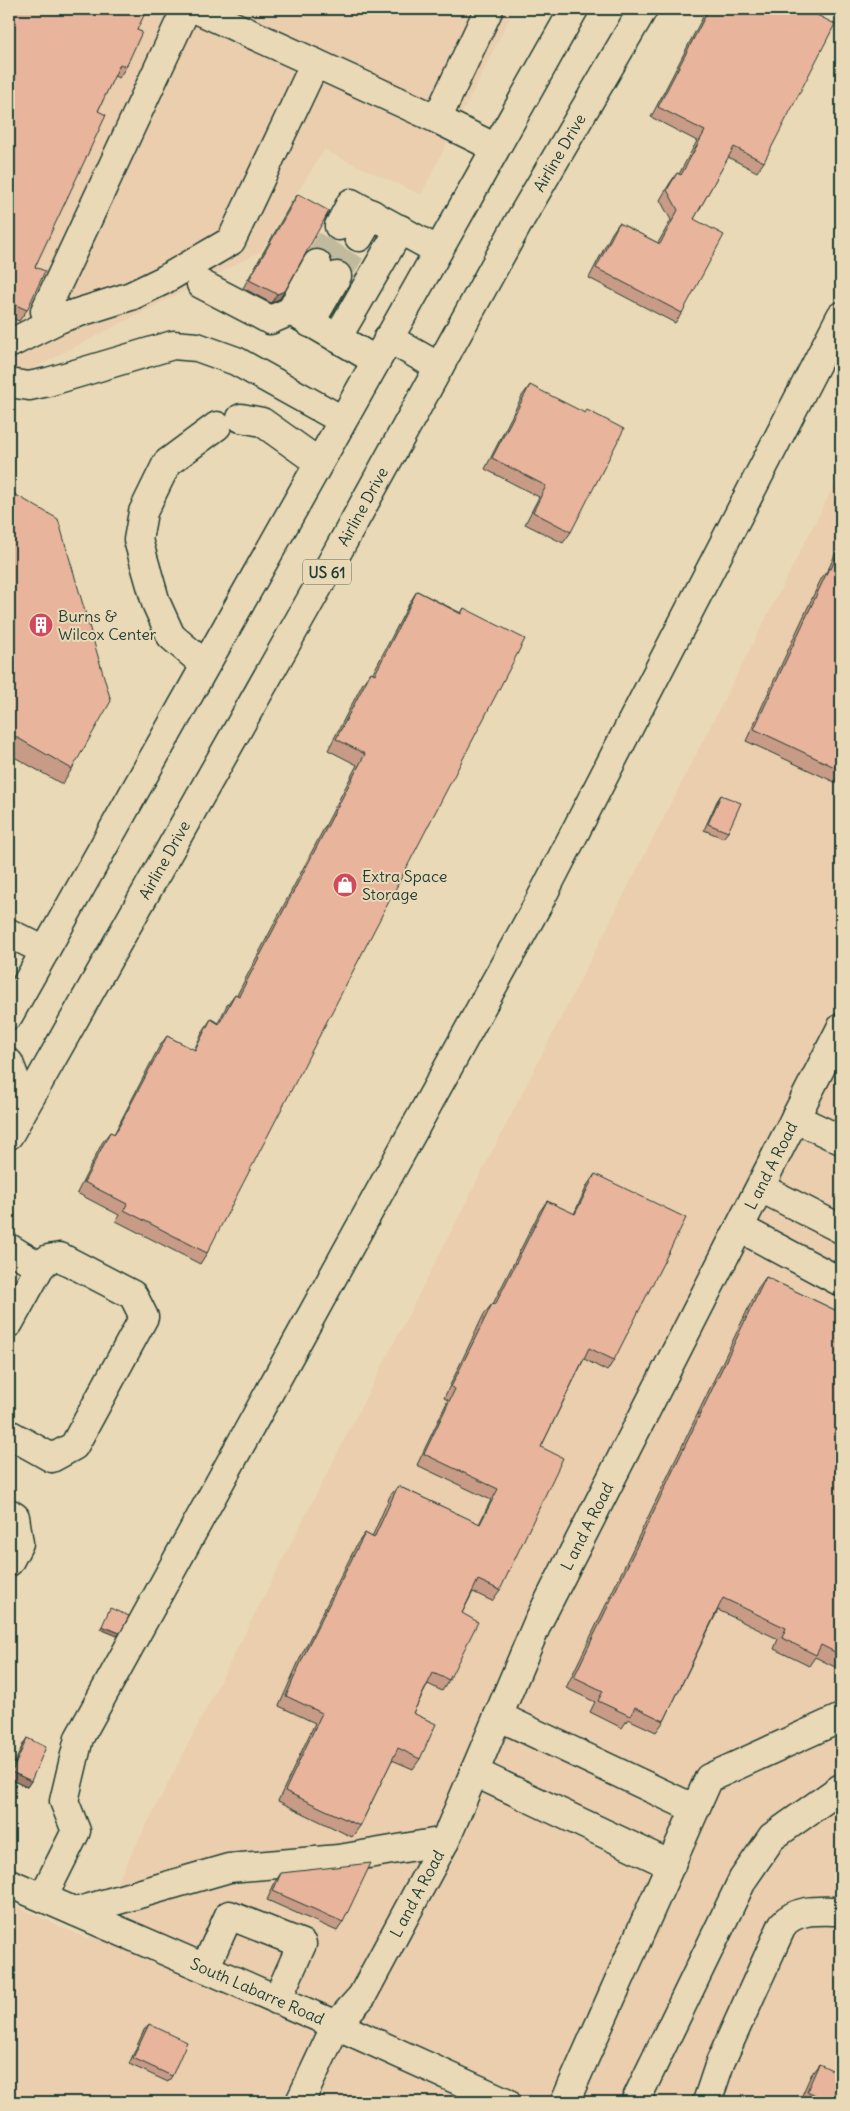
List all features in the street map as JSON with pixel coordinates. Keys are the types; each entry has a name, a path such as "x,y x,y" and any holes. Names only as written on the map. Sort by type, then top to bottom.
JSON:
{"main road":[{"path":"60,318 45,311 186,9"},
{"path":"196,9 438,119 494,147"},
{"path":"438,119 490,9"},
{"path":"9,1015 494,147 574,9"},
{"name":"Airline Drive","path":"9,1135 322,580 521,218 643,9"},
{"path":"9,344 60,318 131,296 162,281 231,241 315,63"},
{"path":"356,226 400,229 437,250"},
{"path":"337,338 400,229"},
{"path":"301,317 327,270"},
{"path":"201,284 270,320 301,317 337,338 439,367"},
{"path":"43,1897 76,1831 64,1801 80,1738 536,906 841,316"},
{"path":"9,383 29,386 173,345 197,347 236,361 342,420"},
{"path":"205,665 171,636 156,604 138,540 143,512 167,463 229,422 262,422 318,462"},
{"path":"9,933 45,951"},
{"name":"L and A Road","path":"300,2102 336,2025 362,1996 445,1841 538,1622 841,1028"},
{"path":"9,1063 14,1076 9,1100"},
{"path":"795,1118 841,1140"},
{"path":"761,1188 841,1229"},
{"path":"740,1228 841,1282"},
{"path":"9,1248 40,1266"},
{"path":"9,1323 40,1266 48,1259 60,1258 133,1295 144,1317 74,1446 52,1458 9,1434"},
{"path":"9,1513 15,1517 19,1543 9,1562"},
{"path":"498,1716 695,1810"},
{"path":"565,2102 709,1778 841,1718"},
{"path":"474,1772 671,1865"},
{"path":"635,2102 743,1879 772,1837 841,1788"},
{"path":"76,1912 229,1868 339,1859 445,1841"},
{"name":"South Labarre Road","path":"9,1882 336,2025 506,2102"},
{"path":"707,2102 720,2063 783,1924 791,1916 804,1913 841,1911"},
{"path":"205,1968 229,1915 302,1944 277,2000"}],"shaded area":[{"path":"9,9 514,9 421,195 324,150 260,252 22,374 9,368"},
{"path":"841,472 841,2102 9,2102 9,1903 88,1939"}],"building":[{"path":"9,9 147,9 137,30 142,32 126,67 120,64 98,111 106,115 35,267 45,271 27,310 9,302"},
{"path":"709,9 805,9 835,24 764,162 734,147 694,219 724,235 682,313 596,268 619,223 660,244 678,210 667,190 677,173 681,175 705,131 658,107"},
{"path":"298,194 329,211 285,291 277,294 249,280"},
{"path":"530,385 585,413 587,410 624,429 571,532 533,512 546,486 492,458"},
{"name":"Burns & Wilcox Center","path":"9,491 58,519 111,701 72,769 9,733"},
{"path":"841,547 841,770 754,729 829,568 831,569"},
{"name":"Extra Space Storage","path":"417,591 461,614 464,608 525,639 207,1253 124,1210 127,1204 84,1182 110,1132 115,1134 167,1036 195,1050 211,1019 219,1024 235,994 239,996 365,754 336,739 371,672 375,674"},
{"path":"721,795 741,803 728,832 708,824"},
{"path":"595,1174 686,1218 614,1360 589,1348 541,1447 563,1458 500,1590 478,1580 462,1613 478,1622 449,1680 433,1673 413,1713 436,1724 420,1759 398,1748 360,1826 285,1791 322,1713 286,1696 309,1644 365,1533 374,1538 398,1486 480,1524 498,1489 424,1454 455,1389 451,1387 492,1304 495,1305 547,1201 575,1214"},
{"path":"766,1277 841,1313 841,1655 821,1645 816,1655 782,1638 786,1628 723,1598 664,1721 635,1707 630,1716 598,1701 603,1691 574,1677"},
{"path":"110,1608 129,1616 120,1633 102,1626"},
{"path":"27,1738 46,1747 31,1781 12,1772"},
{"path":"371,1863 343,1922 273,1891 281,1873"},
{"path":"149,2024 187,2042 172,2076 133,2058"},
{"path":"819,2064 841,2074 841,2102 813,2102 817,2096 807,2091"}],"tunnel":[{"path":"317,264 339,226"},
{"path":"337,276 359,237"}],"place":[{"name":"Burns & Wilcox Center","path":"41,625"},
{"name":"Extra Space Storage","path":"345,885"}]}
